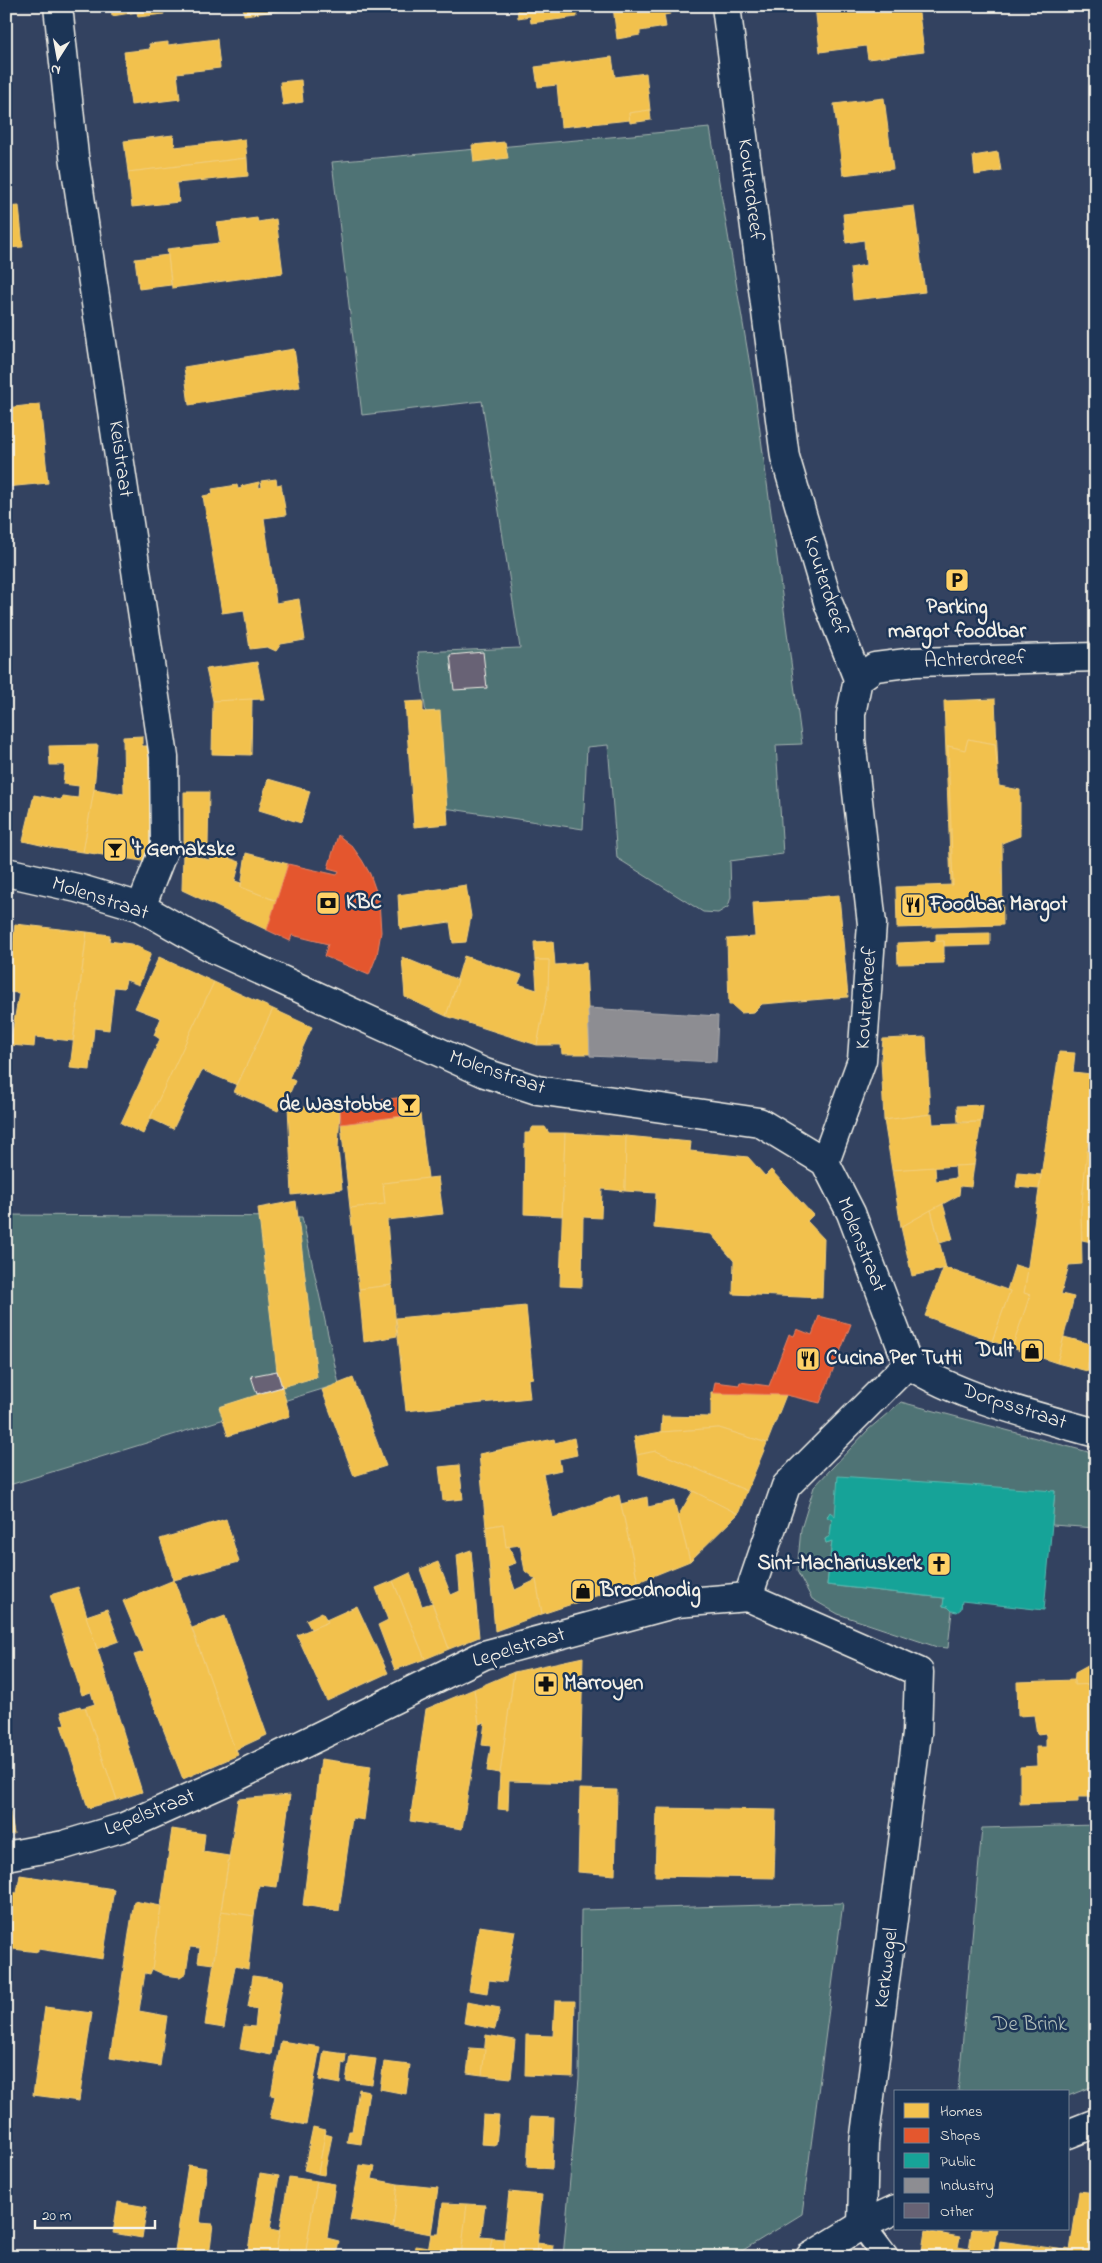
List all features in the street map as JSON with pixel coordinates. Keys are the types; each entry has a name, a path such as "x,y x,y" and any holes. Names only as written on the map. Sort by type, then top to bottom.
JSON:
{"street":[{"name":"Keistraat","path":"58,6 74,156 164,757 164,846 141,907"},
{"name":"Kouterdreef","path":"726,6 785,457 829,605 858,679 851,714 851,739 872,924 862,1060 826,1162"},
{"name":"Achterdreef","path":"858,679 875,667 914,662 1096,657"},
{"name":"Molenstraat","path":"6,872 77,888 141,907 216,950 485,1073 537,1090 759,1122 826,1162 851,1213 908,1364"},
{"name":"Dorpsstraat","path":"908,1364 928,1378 1022,1413 1096,1433"},
{"path":"748,1597 786,1486 908,1364"},
{"name":"Kerkwegel","path":"748,1597 919,1672 917,1734 864,2143 862,2225"},
{"name":"Lepelstraat","path":"6,1856 64,1845 124,1827 238,1776 484,1655 677,1603 748,1597"},
{"path":"1070,2133 1096,2123"},
{"path":"810,2257 862,2225 894,2210"}],"lane":[{"path":"862,2225 886,2257"}],"green space":[{"path":"710,128 756,401 802,744 776,745 783,854 730,861 731,897 728,907 718,913 703,912 617,858 608,745 587,747 583,829 438,807 418,652 520,648 482,401 362,415 332,162"},
{"path":"6,1215 302,1217 339,1384 6,1486"},
{"path":"901,1402 1096,1454 1096,1528 1052,1525 1055,1491 835,1516 830,1513 827,1516 832,1520 830,1536 825,1539 826,1543 832,1541 827,1585 944,1598 943,1606 948,1607 952,1611 948,1648 937,1647 838,1614 812,1599 797,1571 801,1529 814,1487 869,1429"},
{"name":"De Brink","path":"1096,1825 1096,2085 1070,2095 1070,2090 958,2090 982,1828"},
{"path":"843,1903 802,2214 732,2257 563,2257 579,2078 581,1910"}],"building: Homes":[{"path":"111,6 163,6 164,14 138,17 137,12 112,16"},
{"path":"243,6 301,6 301,8 244,15"},
{"path":"517,6 669,6 670,14 664,15 666,27 640,31 640,35 617,39 613,7 577,11 577,17 531,23 530,16 518,18"},
{"path":"815,6 918,6 924,52 868,59 866,46 820,52"},
{"path":"217,39 220,68 177,73 180,99 131,105 124,52 150,49 149,44 168,42 168,45"},
{"path":"612,57 615,77 646,73 650,110 629,113 630,120 561,127 557,85 538,87 535,67"},
{"path":"301,80 303,102 283,105 280,82"},
{"path":"884,98 893,169 843,175 834,104"},
{"path":"650,110 651,120 630,123 629,113"},
{"path":"173,135 175,147 245,139 247,158 128,172 124,141"},
{"path":"505,142 508,158 474,162 472,145"},
{"path":"998,152 1001,171 975,175 973,156"},
{"path":"247,158 248,176 176,183 179,202 132,207 128,172"},
{"path":"19,206 23,247 6,248 6,207"},
{"path":"914,206 925,292 853,300 850,268 866,265 864,240 846,243 843,214"},
{"path":"257,218 258,222 276,219 283,273 172,288 167,249 220,243 217,223"},
{"path":"168,255 171,285 139,289 135,259"},
{"path":"294,349 300,387 189,405 184,367"},
{"path":"40,404 48,483 6,487 6,408"},
{"path":"276,479 277,485 281,484 286,515 264,518 276,603 299,599 305,640 281,644 276,651 267,647 250,649 244,610 222,613 203,496 213,494 212,489 237,485 238,489 242,488 241,486 259,482 259,488 262,487 261,481"},
{"path":"257,662 264,699 213,701 206,669"},
{"path":"252,699 251,755 212,754 213,701"},
{"path":"995,699 998,772 995,744 968,739 965,750 948,746 953,885 951,885 944,701"},
{"path":"423,701 423,712 440,711 448,824 414,827 405,702"},
{"path":"142,736 142,746 153,746 155,810 149,862 83,852 94,789 124,794 123,737"},
{"path":"968,739 995,744 999,786 1020,790 1020,836 1002,843 1003,925 897,928 896,887 953,885 948,746 965,750"},
{"path":"98,745 94,789 83,852 23,841 34,795 61,800 62,796 78,798 79,786 63,784 65,765 50,765 49,746"},
{"path":"268,779 310,791 301,823 259,810"},
{"path":"184,792 209,792 208,846 184,845"},
{"path":"183,852 209,860 212,852 240,862 235,881 241,883 241,887 277,901 267,930 182,890"},
{"path":"246,853 288,864 277,901 241,887"},
{"path":"466,885 471,916 466,942 453,943 450,922 400,929 398,895"},
{"path":"839,895 848,997 762,1004 754,1012 741,1013 732,1005 729,1005 727,939 755,937 753,903 809,900 809,898"},
{"path":"15,924 87,932 73,1041 35,1037 34,1047 10,1045 19,993 7,992"},
{"path":"87,932 110,935 109,941 131,944 151,953 139,985 126,980 124,988 114,987 109,1030 94,1028 90,1070 70,1068"},
{"path":"990,933 990,945 944,946 944,941 936,942 936,934"},
{"path":"553,941 555,965 586,963 590,1054 562,1054 561,1045 537,1045 548,989 549,960 535,960 534,942"},
{"path":"944,941 944,963 898,964 897,943"},
{"path":"464,956 522,975 518,984 537,990 535,960 549,960 548,989 537,1045 446,1016"},
{"path":"159,957 214,982 143,1134 121,1123 160,1039 154,1035 161,1018 135,1008"},
{"path":"402,957 458,980 446,1016 405,997"},
{"path":"214,982 273,1009 237,1085 202,1070 173,1129 150,1118"},
{"path":"273,1009 312,1027 289,1078 295,1081 285,1104 282,1102 278,1111 234,1092"},
{"path":"926,1037 930,1114 884,1120 881,1059 883,1039"},
{"path":"1059,1052 1075,1053 1073,1072 1091,1074 1089,1100 1093,1101 1081,1211 1082,1264 1069,1265 1061,1294 1074,1297 1057,1363 1012,1348 1030,1295 1024,1293"},
{"path":"983,1105 981,1122 958,1122 957,1106"},
{"path":"288,1106 340,1109 338,1149 342,1189 292,1195"},
{"path":"420,1114 428,1178 383,1183 385,1204 350,1208 341,1124"},
{"path":"932,1114 933,1124 981,1122 974,1165 892,1170 884,1120"},
{"path":"533,1127 545,1127 549,1133 565,1133 562,1216 524,1214 525,1133 529,1133"},
{"path":"565,1133 626,1136 625,1191 602,1189 601,1218 583,1217 582,1287 560,1286"},
{"path":"626,1136 691,1142 690,1151 748,1157 765,1176 771,1170 813,1215 807,1221 824,1239 822,1298 733,1294 734,1261 711,1234 654,1228 656,1193 625,1191"},
{"path":"1087,1151 1096,1151 1096,1243 1082,1240 1081,1211"},
{"path":"974,1165 971,1187 960,1186 959,1195 901,1227 892,1170 935,1167 936,1181 956,1178 955,1166"},
{"path":"1018,1173 1041,1175 1039,1189 1016,1187"},
{"path":"438,1177 443,1214 387,1220 392,1285 359,1289 350,1208 385,1204 383,1183"},
{"path":"296,1201 317,1377 282,1387 277,1371 258,1208"},
{"path":"943,1204 953,1239 940,1243 931,1210"},
{"path":"931,1210 946,1268 912,1276 901,1227"},
{"path":"1015,1265 1028,1269 1024,1293 1030,1295 1012,1348 992,1341 1010,1291 1007,1290"},
{"path":"946,1268 1010,1291 992,1341 925,1316 943,1269"},
{"path":"392,1285 397,1336 364,1342 359,1289"},
{"path":"526,1306 533,1378 528,1379 530,1398 406,1411 396,1318"},
{"path":"1064,1337 1091,1344 1087,1371 1057,1363"},
{"path":"1091,1344 1096,1345 1096,1374 1087,1371"},
{"path":"353,1378 386,1466 354,1476 322,1390"},
{"path":"282,1387 290,1416 228,1436 219,1407"},
{"path":"711,1392 786,1395 767,1443 719,1428 661,1432 662,1416 711,1417"},
{"path":"719,1428 767,1443 747,1491 656,1451 637,1455 634,1437 661,1432"},
{"path":"574,1438 577,1455 559,1459 561,1470 543,1474 553,1518 619,1495 638,1582 542,1614 536,1580 525,1571 520,1545 506,1547 503,1524 486,1527 479,1454 554,1439 555,1443"},
{"path":"656,1451 747,1491 738,1514 693,1491 639,1474 637,1455"},
{"path":"459,1465 463,1499 443,1501 439,1467"},
{"path":"693,1491 738,1514 690,1561 678,1516"},
{"path":"647,1497 648,1507 674,1501 690,1561 638,1582 621,1504"},
{"path":"226,1519 239,1562 174,1580 160,1539"},
{"path":"503,1524 506,1547 509,1546 516,1563 507,1566 515,1590 536,1580 542,1614 495,1631 486,1527"},
{"path":"471,1550 479,1637 449,1649 420,1569 438,1562 451,1595 460,1591 457,1555"},
{"path":"410,1573 422,1606 432,1603 449,1649 425,1659 393,1581"},
{"path":"174,1580 238,1755 183,1779 134,1655 144,1652 123,1601"},
{"path":"393,1581 425,1659 395,1670 378,1625 388,1620 376,1588"},
{"path":"78,1587 142,1792 117,1800 85,1707 95,1704 91,1692 82,1695 50,1595"},
{"path":"357,1606 388,1673 327,1701 297,1635 328,1622 326,1620"},
{"path":"107,1609 119,1641 97,1649 86,1616"},
{"path":"322,1612 328,1622 311,1629 306,1620"},
{"path":"225,1616 267,1735 235,1750 192,1628"},
{"path":"583,1657 580,1783 509,1781 508,1810 498,1809 500,1773 514,1672"},
{"path":"1095,1662 1096,1684 1074,1685 1075,1673"},
{"path":"514,1672 500,1773 487,1771 491,1746 482,1745 485,1722 479,1724 474,1689"},
{"path":"1074,1680 1074,1685 1096,1684 1096,1797 1078,1797 1078,1802 1020,1804 1020,1767 1037,1766 1036,1747 1046,1747 1046,1733 1037,1734 1034,1715 1018,1716 1017,1682"},
{"path":"474,1689 479,1724 462,1829 410,1821 426,1709"},
{"path":"80,1706 81,1708 85,1707 117,1800 88,1808 61,1725 65,1724 61,1712"},
{"path":"321,1759 371,1766 364,1820 352,1818 339,1911 303,1905"},
{"path":"580,1789 617,1790 615,1875 578,1872"},
{"path":"290,1795 277,1887 259,1885 254,1916 221,1911 238,1799"},
{"path":"8,1800 14,1834 6,1835 6,1801"},
{"path":"657,1808 776,1810 774,1878 655,1876"},
{"path":"172,1829 205,1834 203,1852 229,1856 213,1964 198,1962 200,1948 190,1947 186,1973 180,1977 165,1975 152,1969"},
{"path":"20,1875 114,1889 103,1959 38,1949 38,1952 13,1949 11,1963 6,1963 6,1892 17,1893"},
{"path":"134,1901 161,1906 152,1969 150,1974 145,1973 139,2011 167,2016 160,2066 110,2058"},
{"path":"221,1911 254,1916 248,1969 235,1966 224,2028 205,2025"},
{"path":"479,1926 515,1931 506,1982 489,1980 487,1993 469,1990"},
{"path":"253,1976 283,1980 271,2055 240,2049 244,2026 255,2027 257,2009 248,2007"},
{"path":"555,2001 575,2001 573,2077 525,2075 526,2035 553,2036"},
{"path":"467,2002 500,2008 495,2029 464,2023"},
{"path":"45,2007 92,2013 79,2101 33,2095"},
{"path":"486,2035 515,2040 511,2078 482,2075"},
{"path":"281,2041 320,2047 306,2125 270,2118 275,2096 271,2095"},
{"path":"470,2048 485,2049 482,2075 467,2073"},
{"path":"324,2051 346,2054 345,2064 342,2063 340,2084 319,2080"},
{"path":"350,2056 376,2059 372,2084 346,2081"},
{"path":"384,2062 410,2065 406,2094 380,2089"},
{"path":"359,2089 369,2091 361,2144 347,2142 349,2131 352,2131"},
{"path":"483,2115 499,2116 496,2145 481,2144"},
{"path":"530,2117 554,2118 552,2169 527,2167"},
{"path":"313,2127 326,2130 318,2174 304,2170"},
{"path":"325,2134 332,2136 324,2175 318,2174"},
{"path":"188,2165 207,2168 200,2223 213,2224 209,2257 174,2257"},
{"path":"360,2165 375,2167 372,2179 398,2184 393,2227 350,2220"},
{"path":"260,2173 279,2176 270,2229 280,2231 275,2257 247,2257"},
{"path":"289,2177 317,2181 305,2257 275,2257"},
{"path":"317,2181 335,2184 327,2238 339,2241 336,2257 305,2257"},
{"path":"398,2184 438,2188 431,2234 393,2227"},
{"path":"1079,2191 1096,2193 1096,2257 1069,2257"},
{"path":"509,2192 542,2195 536,2257 505,2257 504,2239"},
{"path":"118,2202 147,2207 142,2238 113,2233"},
{"path":"443,2203 467,2204 461,2257 427,2257 431,2234 439,2234"},
{"path":"467,2204 485,2205 481,2237 492,2238 489,2257 461,2257"},
{"path":"972,2230 997,2230 992,2257 921,2257 925,2231 960,2237 958,2247 969,2249"},
{"path":"492,2238 504,2239 505,2257 489,2257"},
{"path":"1000,2241 1065,2250 1066,2248 1070,2249 1069,2257 998,2257"},
{"path":"537,2243 553,2245 552,2257 536,2257"},
{"path":"415,2246 429,2248 427,2257 413,2257"}],"building: Shops":[{"name":"KBC","path":"338,835 352,846 362,860 370,874 377,894 372,893 371,898 379,900 381,932 377,955 369,975 324,956 328,944 292,935 290,941 267,930 288,864 337,875 339,871 328,868"},
{"path":"413,1096 417,1114 341,1124 340,1105"},
{"name":"Cucina Per Tutti","path":"819,1316 851,1324 820,1403 786,1395 713,1393 715,1382 739,1385 740,1382 769,1386 789,1334 794,1336 797,1329 812,1335"}],"building: Public":[{"name":"Sint-Machariuskerk","path":"838,1476 1055,1491 1044,1610 962,1601 961,1609 957,1612 943,1606 944,1598 827,1585 832,1541 826,1543 825,1539 830,1536 832,1520 827,1517 830,1512 835,1516"}],"building: Industry":[{"path":"588,1008 718,1016 716,1062 590,1056"}],"building: Other":[{"path":"483,652 487,688 454,690 450,655"},
{"path":"277,1371 282,1387 257,1394 251,1376"}],"place":[{"name":"Parking margot foodbar","path":"957,580"},
{"name":"'t Gemakske","path":"115,850"},
{"name":"KBC","path":"328,903"},
{"name":"Foodbar Margot","path":"913,905"},
{"name":"de Wastobbe","path":"409,1105"},
{"name":"Dult","path":"1032,1351"},
{"name":"Cucina Per Tutti","path":"808,1359"},
{"name":"Sint-Machariuskerk","path":"939,1564"},
{"name":"Broodnodig","path":"583,1591"},
{"name":"Marroyen","path":"546,1684"}]}
